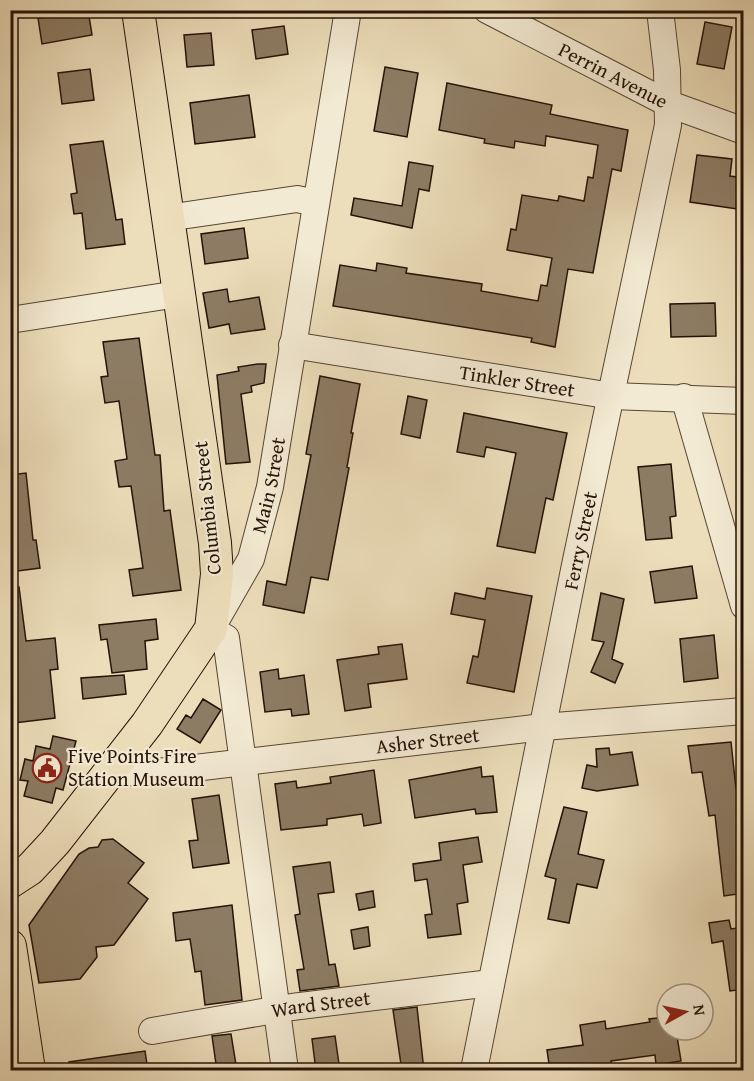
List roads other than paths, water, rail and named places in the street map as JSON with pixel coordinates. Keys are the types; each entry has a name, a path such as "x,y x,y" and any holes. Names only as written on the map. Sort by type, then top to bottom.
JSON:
{"main road":[{"name":"Columbia Street","path":"138,10 214,543 217,574 211,629"},
{"name":"Main Street","path":"10,882 30,869 54,843 147,724 211,629"},
{"path":"10,946 29,1071"}],"street":[{"name":"Main Street","path":"211,629 251,559 270,487 348,10"},
{"name":"Perrin Avenue","path":"487,10 669,104 744,131"},
{"name":"Ferry Street","path":"474,1071 668,125 669,104 660,10"},
{"path":"166,218 297,200 316,203"},
{"path":"10,320 178,294"},
{"name":"Tinkler Street","path":"292,345 612,396 744,401"},
{"path":"684,397 744,606"},
{"path":"214,543 228,548 237,547 248,541 258,529"},
{"path":"211,629 226,638 285,1071"},
{"name":"Asher Street","path":"116,763 135,773 543,727 744,711"},
{"name":"Ward Street","path":"152,1031 278,1010 491,982"}],"place":[{"name":"Five Points Fire Station Museum","path":"47,768"}]}
